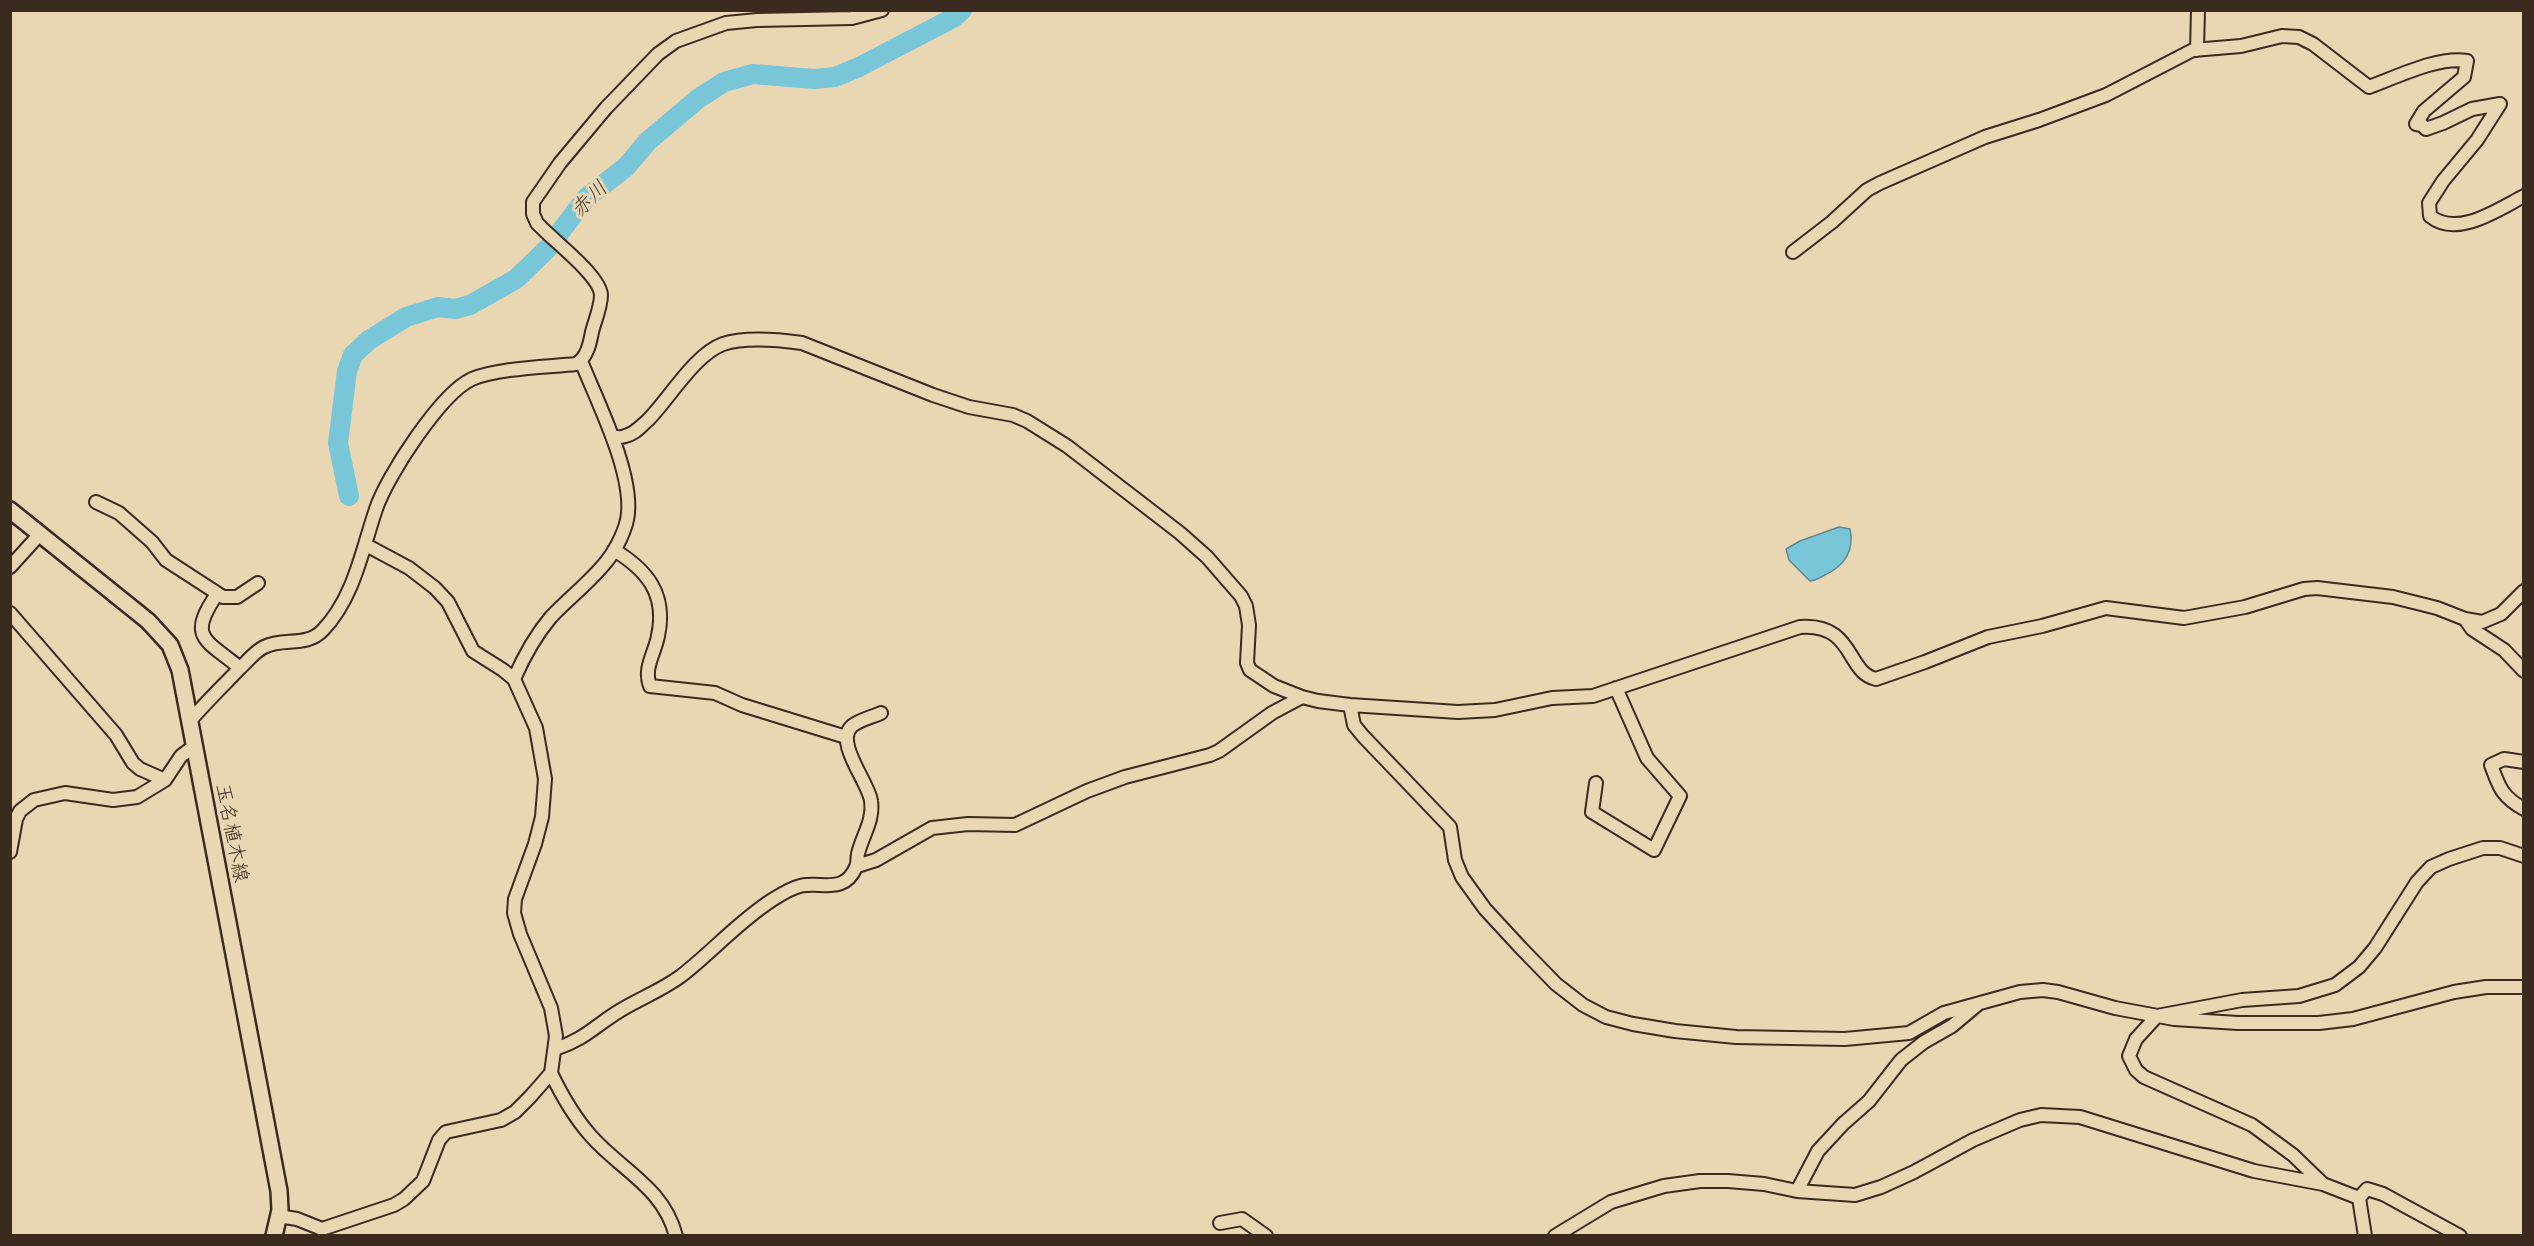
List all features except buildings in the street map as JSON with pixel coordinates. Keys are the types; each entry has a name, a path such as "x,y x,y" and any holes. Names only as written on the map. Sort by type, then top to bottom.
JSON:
{"main road":[{"name":"玉名植木線","path":"10,510 148,621 170,645 180,670 279,1191 274,1236"}],"street":[{"path":"190,721 221,686 262,647 279,642 307,641 323,631 344,598 366,545 376,507 389,481 415,440 445,400 462,384 490,374 576,364 581,361 590,344 599,304 599,287 592,276 545,232 533,214 533,202 581,136 658,54 676,41 726,23 852,18 882,10"},
{"path":"2197,50 2199,10"},
{"path":"1793,252 1832,222 1867,190 1880,183 1985,137 2106,95 2197,50 2241,46 2282,36 2299,37 2313,44 2369,87 2441,62 2455,59 2467,61 2464,77 2424,111 2416,124 2422,124 2426,129 2472,109 2500,104 2477,140 2429,203 2430,216 2439,224 2455,226 2485,216 2523,195"},
{"path":"612,436 625,437 636,432 660,408 701,359 722,344 739,342 781,340 802,343 933,395 969,407 1013,415 1067,446 1194,544 1225,576 1246,606 1249,625 1247,663 1250,670 1274,686 1302,696 1318,701 1350,705 1458,712 1495,710 1552,698 1593,696 1800,627 1820,627 1835,635 1847,648 1863,673 1876,679 1988,637 2042,626 2106,608 2184,618 2245,607 2304,589 2318,588 2356,591 2412,601 2465,620 2482,622 2501,614 2523,591"},
{"path":"514,679 533,640 552,617 607,562 614,550 628,512 626,489 612,436 581,361"},
{"path":"96,502 119,513 152,542 166,560 217,594 223,597 237,597 258,583"},
{"path":"10,567 40,534"},
{"path":"278,1216 297,1219 322,1229 394,1205 410,1195 423,1181 440,1140 446,1132 501,1120 515,1112 551,1073 555,1049 555,1023 551,1008 520,934 514,913 515,899 536,844 542,817 545,779 536,728 514,679 473,651 448,602 435,588 408,568 366,545"},
{"path":"614,550 647,575 656,591 660,607 659,634 648,671 647,678 650,686 715,693 742,705 846,737"},
{"path":"217,594 204,614 201,630 204,638 240,668"},
{"path":"10,613 116,735 133,763 140,769 165,780"},
{"path":"2465,620 2472,629 2504,650 2523,671"},
{"path":"1596,783 1592,812 1654,850 1680,796 1647,758 1616,688"},
{"path":"555,1049 585,1036 620,1010 655,993 681,976 756,911 802,886 837,885 845,881 857,866 876,860 932,828 959,824 1014,825 1087,791 1125,777 1210,755 1272,713 1302,696"},
{"path":"1350,705 1354,725 1363,736 1450,827 1455,861 1462,877 1485,909 1556,984 1583,1005 1606,1017 1633,1024 1736,1037 1845,1039 1909,1033 1944,1013 2020,992 2043,990 2157,1016 2228,1023 2319,1023 2353,1019 2454,992 2486,987 2523,987"},
{"path":"857,866 858,853 870,822 871,799 854,765 846,737 848,730 854,724 881,713"},
{"path":"10,852 16,819 20,811 34,800 65,793 127,800 148,791 165,780 181,756 193,747"},
{"path":"2523,762 2504,759 2491,765 2500,790 2511,802 2523,809"},
{"path":"2323,1184 2293,1155 2252,1125 2144,1077 2136,1070 2129,1056 2136,1040 2157,1016 2242,1000 2299,996 2335,985 2359,967 2375,948 2417,882 2432,867 2483,848 2500,848 2523,856"},
{"path":"1797,1191 1818,1151 1869,1101 1901,1060 1924,1042 1952,1026 1980,1003"},
{"path":"551,1073 573,1114 592,1137 660,1199 671,1217 676,1236"},
{"path":"1555,1236 1611,1202 1664,1186 1700,1181 1764,1184 1797,1191 1855,1195 1881,1187 1914,1172 1973,1140 2020,1120 2041,1114 2080,1117 2254,1172 2323,1184 2360,1198"},
{"path":"2365,1236 2360,1198 2367,1189 2383,1194 2460,1236"},
{"path":"1220,1223 1242,1219 1266,1236"}],"water":[{"path":"1839,527 1850,529 1851,545 1846,558 1842,564 1830,572 1810,581 1789,560 1786,549 1800,541"}],"waterway":[{"name":"赤川","path":"349,496 338,443 347,371 353,355 369,340 406,317 438,307 455,309 470,305 516,279 548,248 586,198 626,167 648,141 699,98 724,82 753,74 814,79 835,77 953,18 962,10"}]}
